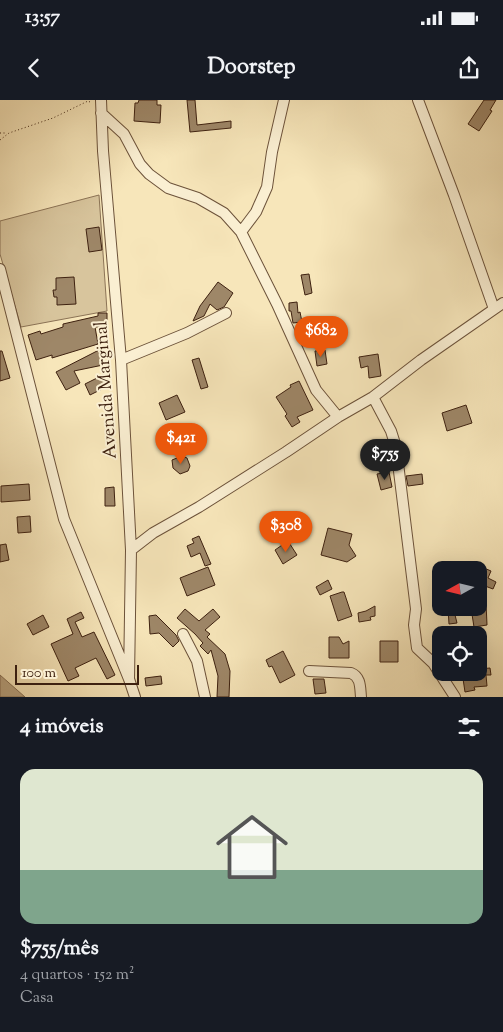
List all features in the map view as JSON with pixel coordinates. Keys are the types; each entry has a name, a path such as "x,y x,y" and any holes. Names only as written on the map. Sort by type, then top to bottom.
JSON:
{"street":[{"name":"Avenida Marginal","path":"101,100 103,151 121,360 131,550 129,680"},
{"path":"241,232 256,212 266,187 284,100"},
{"path":"418,100 494,309"},
{"path":"102,113 124,134 140,164 149,174 168,188 198,198 224,214 241,232 277,304 316,390 338,417"},
{"name":"Avenida Marginal","path":"0,269 64,519 135,697"},
{"path":"131,550 153,533 373,397 503,303"},
{"path":"121,360 188,333 226,313"},
{"path":"373,397 391,431 396,447 416,609 414,626 417,648 433,663 452,696"},
{"path":"183,634 198,661 205,697"},
{"path":"309,671 351,673 356,675 359,680 360,697"}],"path":[{"path":"0,133 9,133 53,118 88,101 95,104 102,113"},
{"path":"0,140 9,133"}],"shaded area":[{"path":"99,195 107,311 21,327 0,254 0,221"},
{"path":"0,675 25,697 0,697"}],"building":[{"path":"139,100 157,100 157,105 161,105 160,123 134,121 135,103 138,103"},
{"path":"187,100 195,100 197,125 231,121 231,128 190,132"},
{"path":"484,100 496,100 490,110 492,111 479,131 468,124"},
{"path":"99,227 102,250 89,252 86,229"},
{"path":"309,274 312,293 305,295 301,275"},
{"path":"74,277 76,304 57,305 57,297 54,297 53,290 56,290 56,278"},
{"path":"218,282 233,293 224,307 217,310 210,304 204,316 193,321 200,306"},
{"path":"297,302 298,313 300,312 302,322 293,323 291,311 289,311 289,303"},
{"path":"98,313 107,313 107,327 95,327 98,344 52,358 52,355 36,360 28,335 40,331 41,334 63,327 63,324 98,316"},
{"path":"99,350 103,365 74,371 80,383 66,390 56,372"},
{"path":"325,350 327,364 317,366 315,351"},
{"path":"0,351 2,351 10,378 0,381"},
{"path":"378,354 381,376 369,378 368,366 361,368 359,357"},
{"path":"199,358 208,387 201,389 192,360"},
{"path":"105,374 110,385 90,395 85,384"},
{"path":"299,381 313,410 297,417 300,422 292,427 285,416 287,414 276,397 291,387 290,385"},
{"path":"177,395 185,412 166,420 159,403"},
{"path":"466,405 472,423 447,431 442,413"},
{"path":"182,456 187,458 190,466 188,471 180,474 173,468 172,460"},
{"path":"389,472 392,487 381,490 377,474"},
{"path":"422,474 423,484 408,486 406,476"},
{"path":"29,484 30,500 1,502 1,486"},
{"path":"114,487 115,506 105,506 105,488"},
{"path":"30,516 31,532 18,533 17,517"},
{"path":"287,520 294,530 282,538 275,528"},
{"path":"328,528 352,534 349,545 356,556 347,562 321,555"},
{"path":"199,536 211,564 205,566 200,553 191,557 187,546 194,543 192,539"},
{"path":"288,541 297,555 283,564 275,550"},
{"path":"6,544 9,560 0,562 0,545"},
{"path":"208,567 215,585 187,596 180,578"},
{"path":"488,578 496,582 493,589 488,587"},
{"path":"328,580 332,589 320,595 316,587"},
{"path":"344,592 352,616 338,621 330,596"},
{"path":"375,606 375,616 370,617 371,620 359,622 358,613"},
{"path":"185,609 199,621 213,609 220,617 205,630 210,634 207,637 225,654 230,671 229,697 217,697 218,676 211,650 208,654 200,646 203,643 177,618"},
{"path":"81,612 84,618 75,622 82,637 94,632 115,675 107,679 96,658 75,668 79,676 68,681 51,644 73,634 67,619"},
{"path":"43,615 49,627 33,635 27,624"},
{"path":"156,615 176,635 179,641 173,647 159,633 150,634 149,616"},
{"path":"448,616 455,616 457,623 449,624"},
{"path":"472,616 487,616 487,625 474,626"},
{"path":"329,637 339,637 343,644 349,641 349,658 329,658"},
{"path":"380,641 398,641 398,662 380,662"},
{"path":"283,651 295,675 280,683 272,666 269,667 266,660"},
{"path":"487,668 490,668 491,675 487,675"},
{"path":"161,676 162,684 146,686 145,678"},
{"path":"313,679 324,679 326,693 315,694"},
{"path":"463,681 487,681 487,686 474,687 475,690 465,692"}]}
